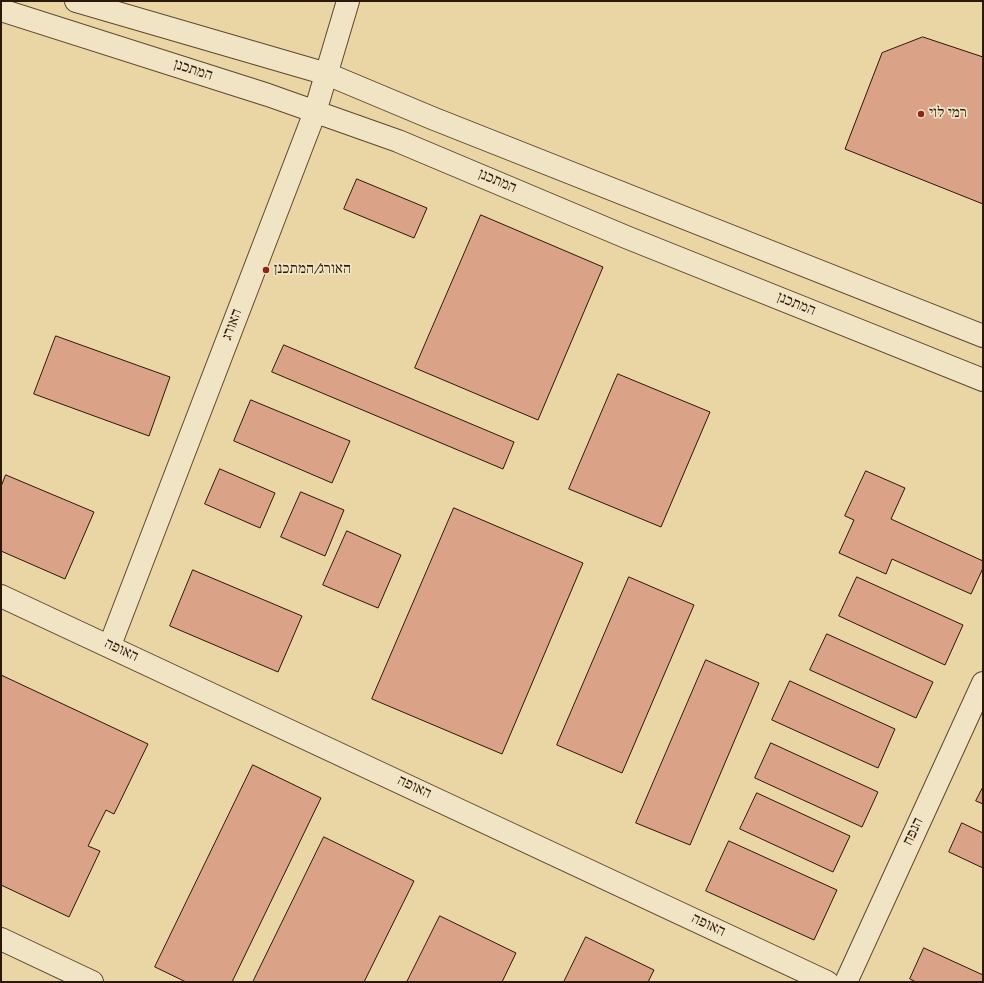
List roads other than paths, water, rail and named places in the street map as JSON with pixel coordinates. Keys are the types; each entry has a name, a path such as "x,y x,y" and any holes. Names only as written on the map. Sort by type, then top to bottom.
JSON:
{"street":[{"path":"76,1 327,74 432,118 983,336"},
{"name":"האורג","path":"110,645 315,112 348,1"},
{"name":"המתכנן","path":"1,10 268,95 398,141 634,240 983,380"},
{"name":"האופה","path":"1,596 110,645 827,982"},
{"name":"הנפח","path":"846,982 983,683"},
{"path":"1,939 92,982"}],"place":[{"name":"רמי לוי","path":"921,114"},
{"name":"האורג/המתכנן","path":"266,270"}]}
